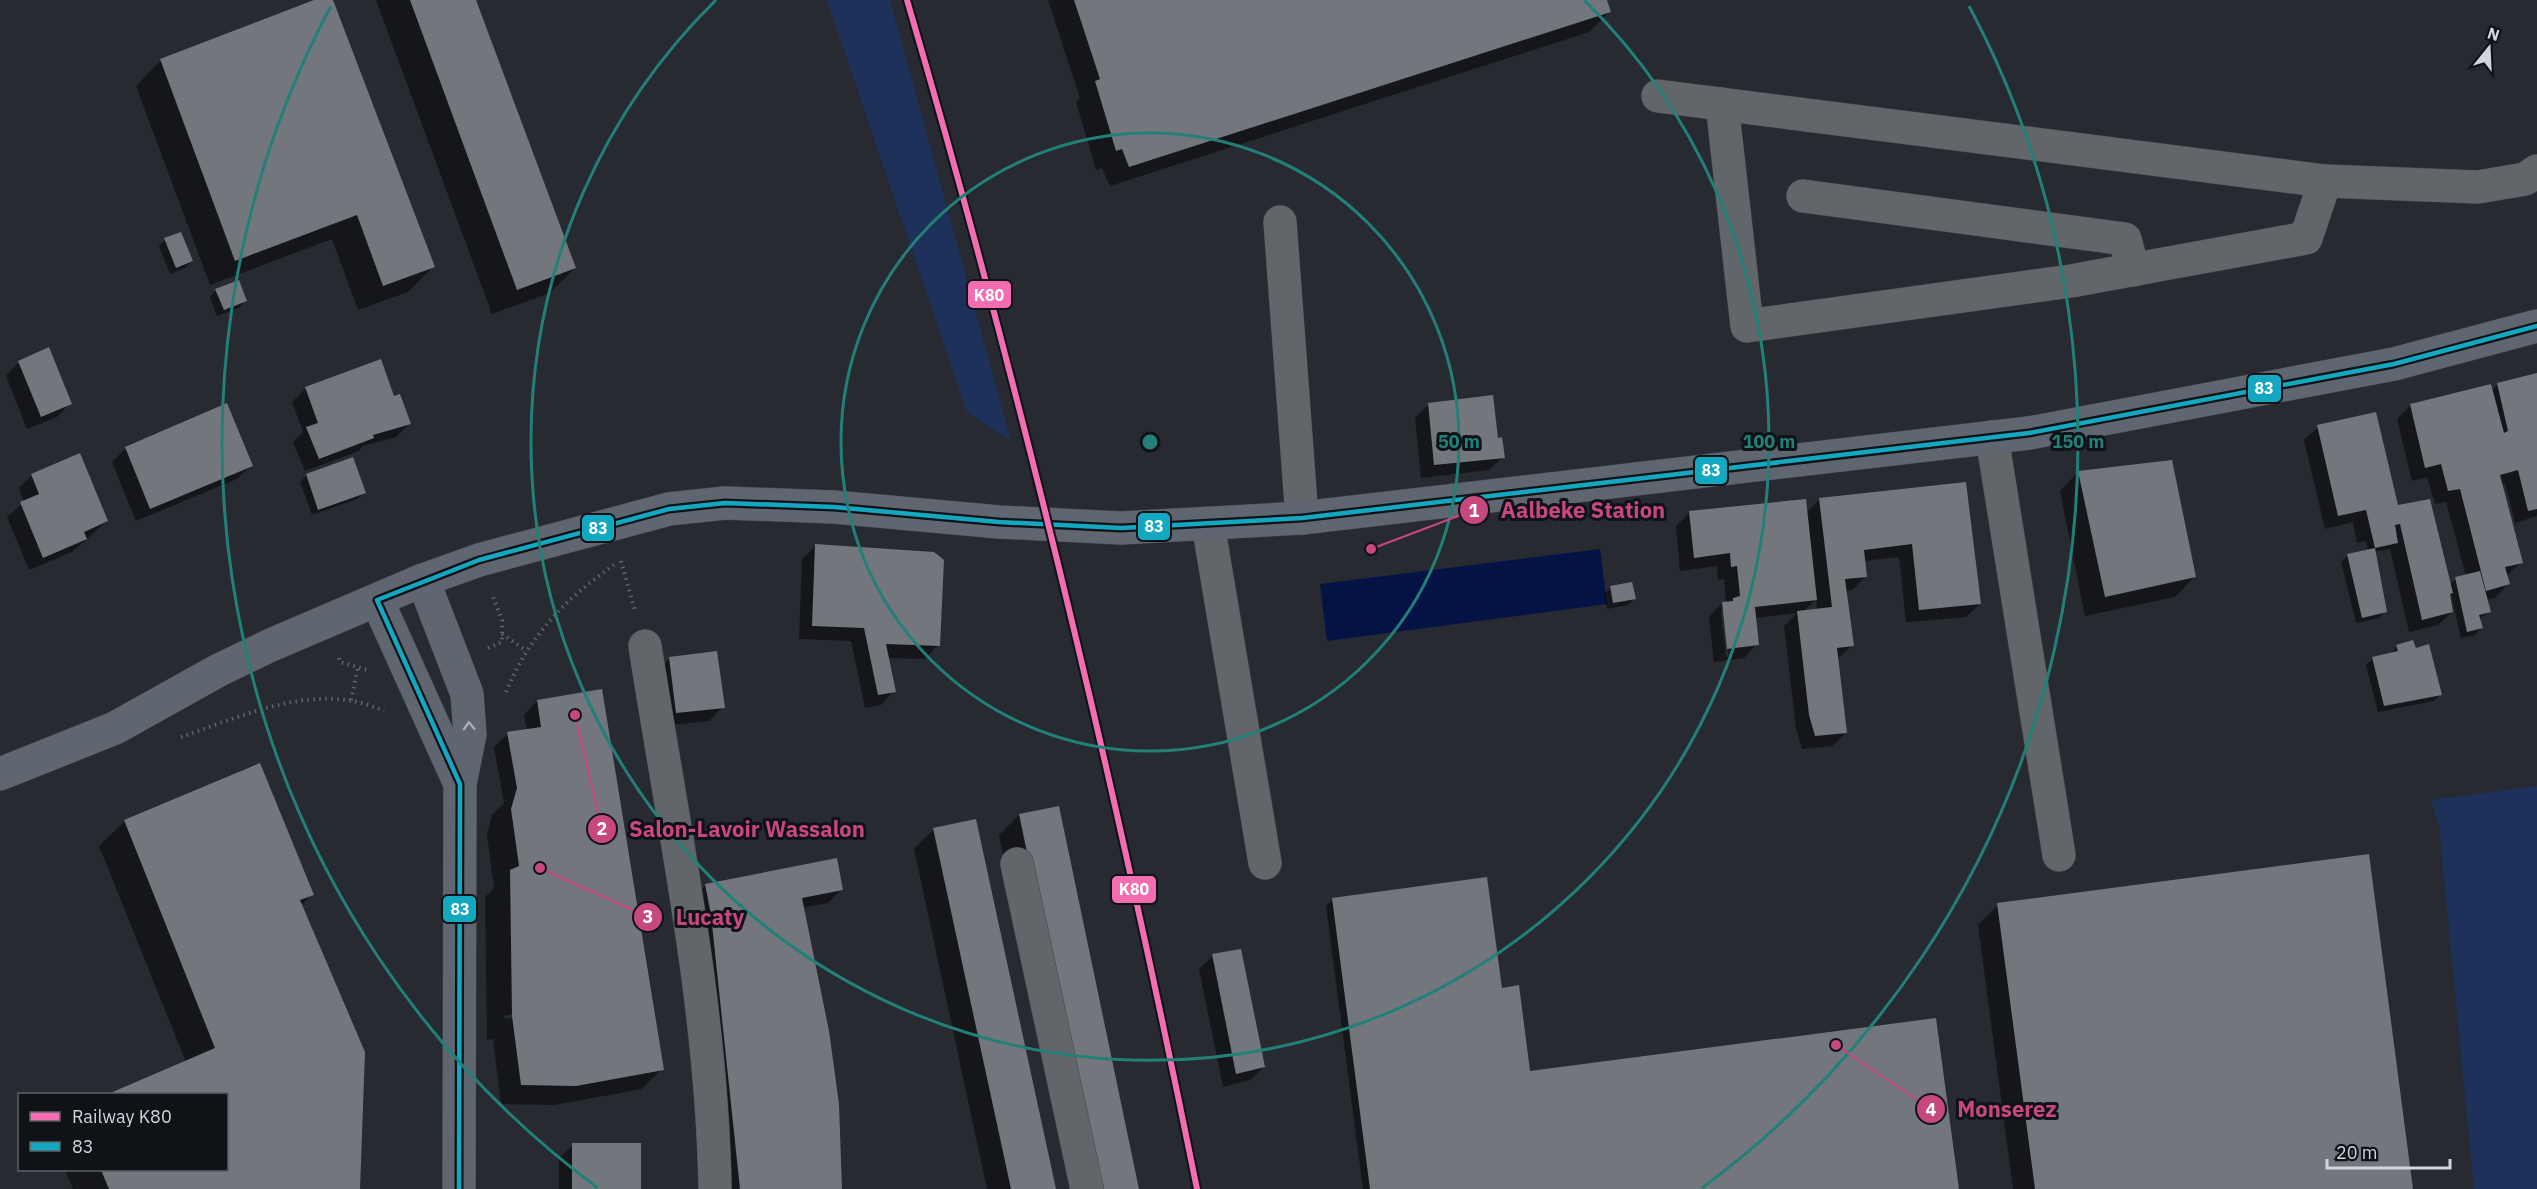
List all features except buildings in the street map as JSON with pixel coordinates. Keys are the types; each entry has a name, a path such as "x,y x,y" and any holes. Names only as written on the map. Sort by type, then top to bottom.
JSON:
{"main road":[{"path":"0,774 115,728 229,665 423,580 479,560 669,509 724,503 834,507 1050,526 1121,528 1302,518 2029,433 2394,364 2537,326"},
{"path":"423,580 467,694 470,734 460,784 459,1189"},
{"path":"376,600 460,784"}],"street":[{"path":"1658,96 2325,181 2478,187 2525,179 2537,171"},
{"path":"1722,104 1747,326 2133,270 2306,238 2325,181"},
{"path":"1803,196 2125,239 2133,270"},
{"path":"1280,222 1302,518"},
{"path":"1992,437 2059,855"},
{"path":"1208,524 1265,863"},
{"path":"645,646 701,998 714,1127 715,1189"},
{"path":"1017,864 1088,1189"}],"path":[{"path":"621,561 645,646"},
{"path":"501,634 527,651"},
{"path":"351,700 358,667"}],"shaded area":[{"path":"827,0 890,0 1011,441 967,412"},
{"path":"1600,549 1607,604 1327,641 1320,584"},
{"path":"2537,786 2537,1189 2474,1189 2439,825 2431,800"}],"rail line":[{"name":"K80","path":"907,0 989,295 1065,591 1134,889 1197,1189"}],"transit line":[{"name":"83","path":"459,1189 460,784 377,600 479,560 669,509 725,503 834,507 999,522 1121,528 1302,518 2029,433 2394,364 2537,326"}],"place":[{"name":"Aalbeke Station","path":"1371,549"},
{"name":"Salon-Lavoir Wassalon","path":"575,715"},
{"name":"Lucaty","path":"540,868"},
{"name":"Monserez","path":"1836,1045"}]}
